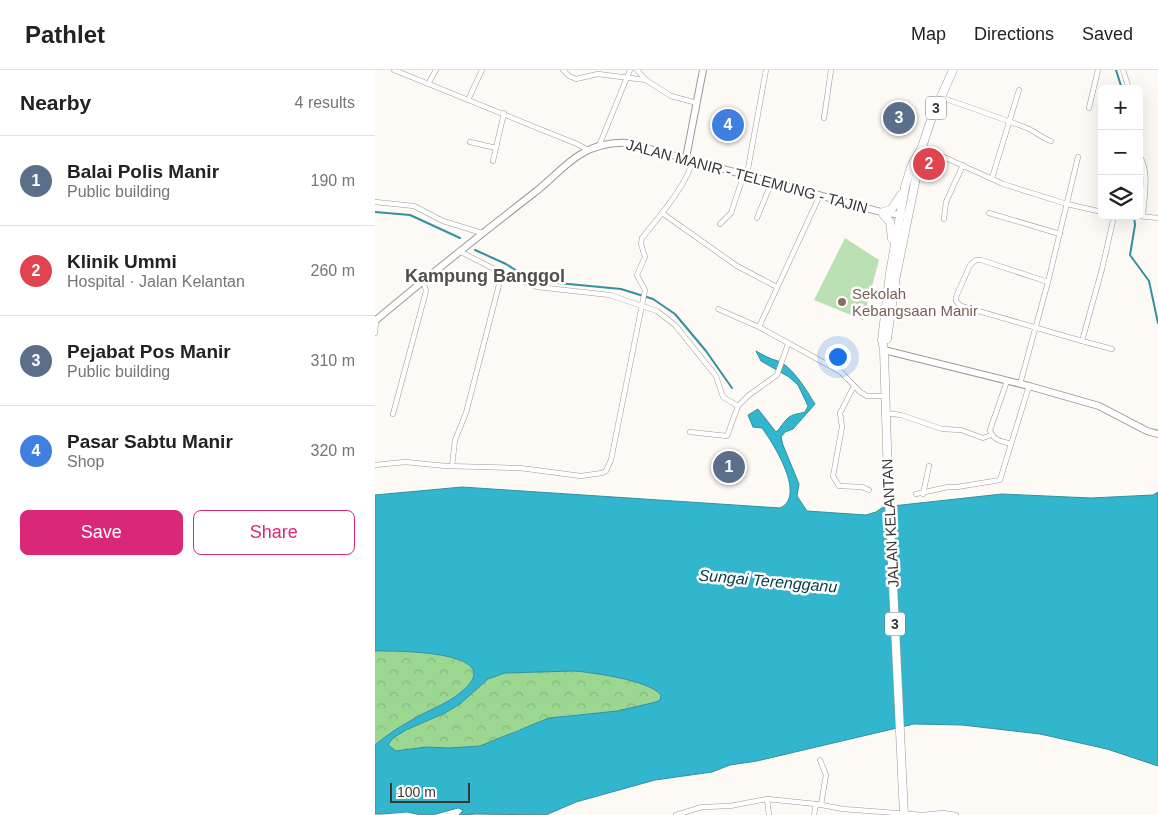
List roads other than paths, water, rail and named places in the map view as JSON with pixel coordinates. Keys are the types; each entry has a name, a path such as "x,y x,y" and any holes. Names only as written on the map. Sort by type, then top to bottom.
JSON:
{"highway":[{"name":"JALAN KELANTAN","path":"885,350 882,340 890,273 903,218 922,147 940,97 953,70"},
{"name":"JALAN KELANTAN","path":"904,814 888,480 885,350 903,218 905,187 911,167 922,147"},
{"path":"890,273 892,227 882,212 893,207 905,187"}],"main road":[{"path":"690,158 703,70"},
{"name":"JALAN MANIR - TELEMUNG - TAJIN","path":"375,320 554,177 573,159 588,150 609,143 629,143 690,158 903,218"},
{"path":"885,350 1029,386 1099,406 1147,431 1158,434"}],"street":[{"path":"395,70 588,150"},
{"path":"428,84 436,70"},
{"path":"468,100 482,70"},
{"path":"563,70 569,76 576,79 594,74 646,80"},
{"path":"599,146 630,70"},
{"path":"637,70 646,80 671,96 697,103"},
{"path":"720,224 731,213 745,174 766,70"},
{"path":"824,118 831,70"},
{"path":"1089,108 1098,70"},
{"path":"1123,70 1128,85"},
{"path":"991,178 1019,90"},
{"path":"940,97 1008,121 1051,141"},
{"path":"493,162 504,114"},
{"path":"470,142 496,148"},
{"path":"922,147 1019,189 1067,204 1098,211"},
{"path":"1020,384 1048,282 1078,157"},
{"path":"375,465 405,462 451,466 519,468 581,476 596,475 606,470 611,460 645,290 637,276 645,257 641,247 642,238 662,213 691,168 690,158"},
{"path":"1143,161 1145,171 1143,194"},
{"path":"943,219 946,202 963,165"},
{"path":"757,218 772,181"},
{"path":"759,327 820,195"},
{"path":"375,202 414,206 443,221 482,233"},
{"path":"662,213 737,266 777,287"},
{"path":"989,213 1060,234"},
{"path":"1143,216 1158,218"},
{"path":"1082,341 1113,220"},
{"path":"459,251 471,259 537,287 610,295 657,311 675,325 716,376 723,398 739,406"},
{"path":"1048,282 976,260 970,265 956,297 956,302 961,306 1035,329 1112,349"},
{"path":"451,466 455,440 466,413 502,273"},
{"path":"393,414 425,295 426,290 423,281"},
{"path":"717,309 759,327 841,372 867,396 885,396"},
{"path":"375,320 375,333"},
{"path":"690,432 727,436 739,406 749,395 777,374 788,344"},
{"path":"1007,381 991,425 991,435 995,439 1011,444"},
{"path":"854,386 840,414 842,427 833,476 839,486 862,487 869,490"},
{"path":"916,494 948,487 997,481 1001,477 1029,386"},
{"path":"886,413 901,415 942,429 961,430 983,438 991,435"},
{"path":"923,494 929,466"},
{"path":"815,815 826,775 820,760"},
{"path":"767,799 769,815"},
{"path":"676,815 702,807 730,806 767,799 818,804 869,813 923,815 943,813 956,815"}],"water":[{"name":"Sungai Terengganu","path":"756,351 784,364 799,380 815,404 793,429 785,432 781,437 799,484 797,496 807,511 866,515 876,512 883,507 1002,494 1091,498 1153,495 1158,492 1158,766 1107,749 1040,734 962,725 914,724 757,761 730,765 712,772 655,780 576,802 546,815 459,815 463,810 458,808 432,815 407,812 375,814 375,745 401,726 460,693 473,679 472,668 462,661 445,656 375,651 375,495 462,487 780,508 787,502 790,493 785,469 767,435 762,428 753,427 748,415 758,409 776,432 788,418 805,412 808,406 798,385 789,377 761,361","holes":["575,671 621,678 645,685 661,695 660,700 617,711 549,718 480,746 426,747 396,751 388,745 393,738 406,730 445,713 460,704 488,679 505,673"]}],"waterway":[{"path":"1116,70 1121,85"},
{"path":"375,212 410,215 460,238"},
{"path":"1134,220 1130,255 1149,281 1158,323"},
{"path":"475,250 506,264 529,279 621,289 653,299 675,314 706,351 732,388"}],"place":[{"name":"Pejabat Pos Manir","path":"899,118"},
{"name":"Pasar Sabtu Manir","path":"728,125"},
{"name":"Klinik Ummi","path":"929,164"},
{"name":"Sekolah Kebangsaan Manir","path":"842,302"},
{"name":"Balai Polis Manir","path":"729,467"}],"district":[{"name":"Kampung Banggol","path":"485,276"}]}
